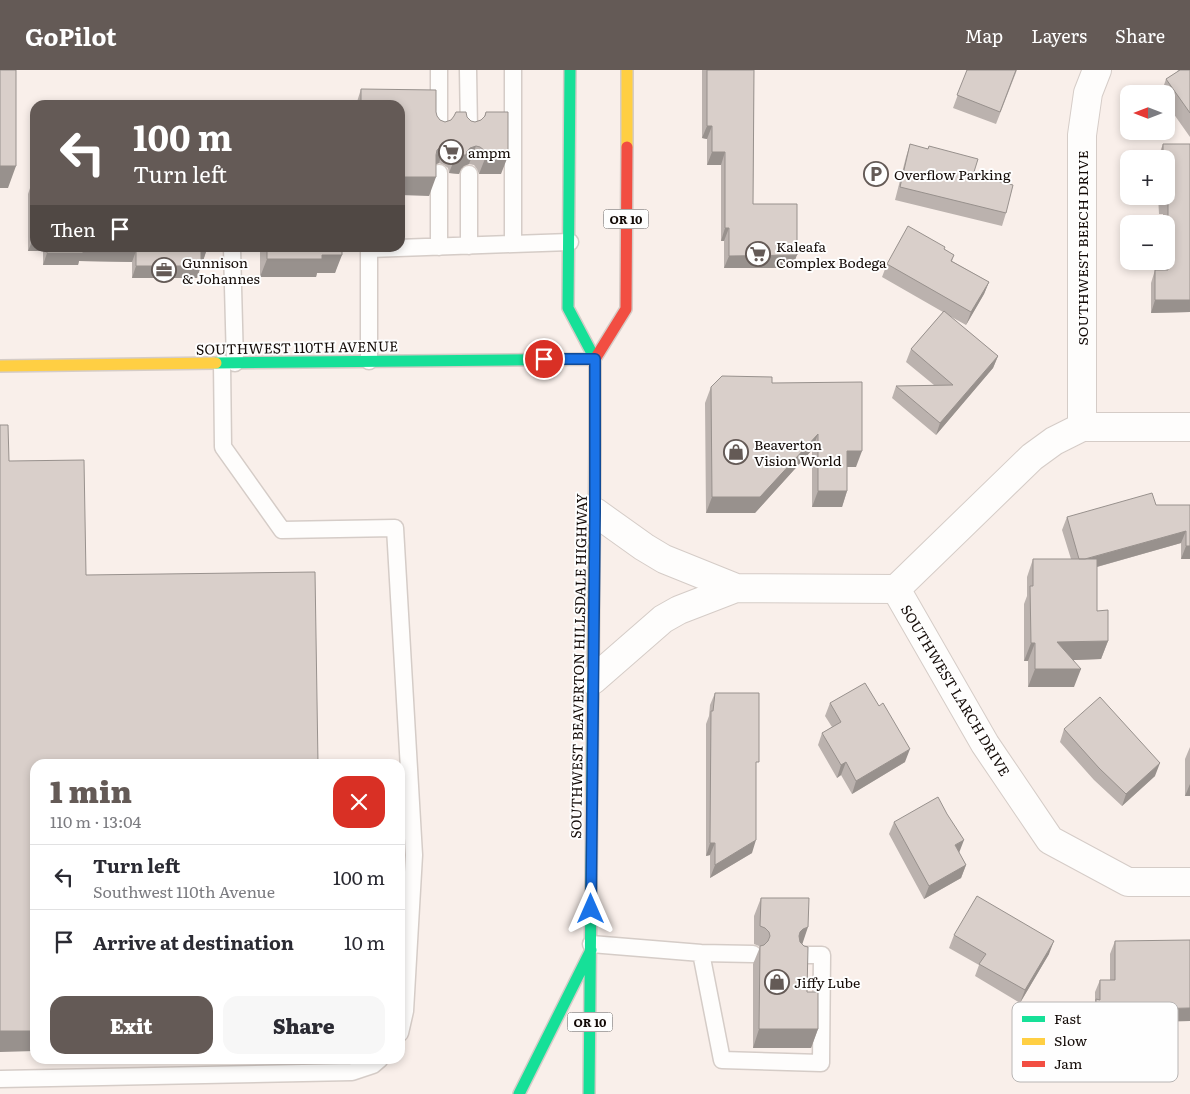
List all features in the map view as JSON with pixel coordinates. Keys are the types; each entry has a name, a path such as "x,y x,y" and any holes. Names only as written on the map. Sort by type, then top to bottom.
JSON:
{"main road":[{"name":"SOUTHWEST BEAVERTON HILLSDALE HIGHWAY","path":"570,70 568,308 595,359 589,1094"},
{"name":"OR 10","path":"595,359 626,309 627,70"},
{"name":"SOUTHWEST 110TH AVENUE","path":"0,366 595,359"},
{"path":"519,1094 591,947"}],"street":[{"name":"SOUTHWEST BEECH DRIVE","path":"1082,427 1082,135 1088,93 1097,70"},
{"path":"593,680 663,619 678,610 736,588 896,589 1032,457 1054,441 1082,427 1190,427"},
{"path":"595,512 644,548 664,559 736,588"},
{"name":"SOUTHWEST LARCH DRIVE","path":"896,589 985,744 1050,840 1128,882 1190,882"}],"lane":[{"path":"439,70 439,130"},
{"path":"468,70 469,130"},
{"path":"513,70 513,244"},
{"path":"439,173 439,247"},
{"path":"469,174 469,246"},
{"path":"405,248 570,242"},
{"path":"232,252 223,447 282,530 395,528 414,855 405,1011"},
{"path":"369,252 369,361"},
{"path":"591,947 754,954"},
{"path":"700,953 722,1060 821,1063 822,955 802,955"},
{"path":"0,1079 352,1072 374,1064"}],"building":[{"path":"0,70 16,70 16,166 0,166"},
{"path":"707,70 754,70 753,204 797,204 797,255 729,256 729,228 725,228 725,152 712,152 712,126 707,126"},
{"path":"967,70 1016,70 1000,112 957,95"},
{"path":"1180,70 1190,70 1190,113 1175,92 1175,85 1170,85 1166,79"},
{"path":"361,89 436,90 437,116 445,122 451,120 456,112 466,112 467,117 475,122 481,120 486,112 508,112 508,156 486,156 484,150 476,146 470,148 466,155 456,155 451,147 445,145 437,150 436,177 405,177 405,100 361,100"},
{"path":"910,144 928,149 929,146 978,159 973,175 1013,185 1006,213 900,187"},
{"path":"1163,144 1190,144 1190,300 1155,300 1155,270 1175,270 1175,215 1168,215 1168,205 1175,205 1175,150 1163,150"},
{"path":"908,226 945,247 944,249 954,255 951,261 989,282 971,312 887,264"},
{"path":"47,252 83,252 83,253"},
{"path":"136,252 201,252 201,266 136,266"},
{"path":"267,252 342,252 342,255 322,255 322,259 267,259"},
{"path":"944,311 998,356 940,423 896,386 953,385 911,349"},
{"path":"722,376 772,377 772,383 862,382 862,451 847,451 847,491 818,491 818,434 760,497 712,497 711,387"},
{"path":"0,425 8,425 9,461 84,460 86,575 315,572 318,759 30,759 30,1031 0,1031"},
{"path":"1152,493 1156,505 1190,505 1190,546 1186,546 1186,531 1085,559 1079,559 1067,517"},
{"path":"1033,559 1097,559 1097,611 1108,610 1108,641 1057,642 1081,669 1035,669 1035,643 1031,643 1030,586 1033,586"},
{"path":"865,683 879,706 883,703 910,749 856,781 846,762 841,765 822,733 841,722 830,703"},
{"path":"715,693 759,693 759,762 756,762 756,840 715,865 715,843 710,843 711,711 713,711"},
{"path":"1100,697 1160,763 1126,794 1099,768 1064,729"},
{"path":"938,797 964,840 955,845 966,865 929,886 894,822"},
{"path":"977,896 1054,941 1025,990 979,964 986,954 954,935"},
{"name":"Jiffy Lube","path":"761,898 809,898 808,927 800,932 799,936 800,942 808,947 807,992 818,992 818,1029 759,1029 760,946 768,941 770,936 765,928 760,926"},
{"path":"1190,940 1190,1008 1178,1008 1178,1002 1096,1002 1096,999 1100,1000 1100,980 1115,980 1115,941"}],"traffic: fast":[{"path":"570,70 568,308 595,359 595,447"},
{"path":"216,363 595,359"},
{"path":"589,1094 593,679"},
{"path":"519,1094 591,950"}],"traffic: slow":[{"path":"627,70 627,147"},
{"path":"0,366 216,363"},
{"path":"593,679 595,447"}],"traffic: jam":[{"path":"595,359 626,309 627,147"}],"place":[{"name":"ampm","path":"451,152"},
{"name":"Overflow Parking","path":"876,174"},
{"name":"Kaleafa Complex Bodega","path":"758,254"},
{"name":"Gunnison & Johannes","path":"164,270"},
{"name":"Beaverton Vision World","path":"736,452"},
{"name":"Jiffy Lube","path":"777,982"}],"route":[{"path":"544,359 595,359 591,909"}]}
